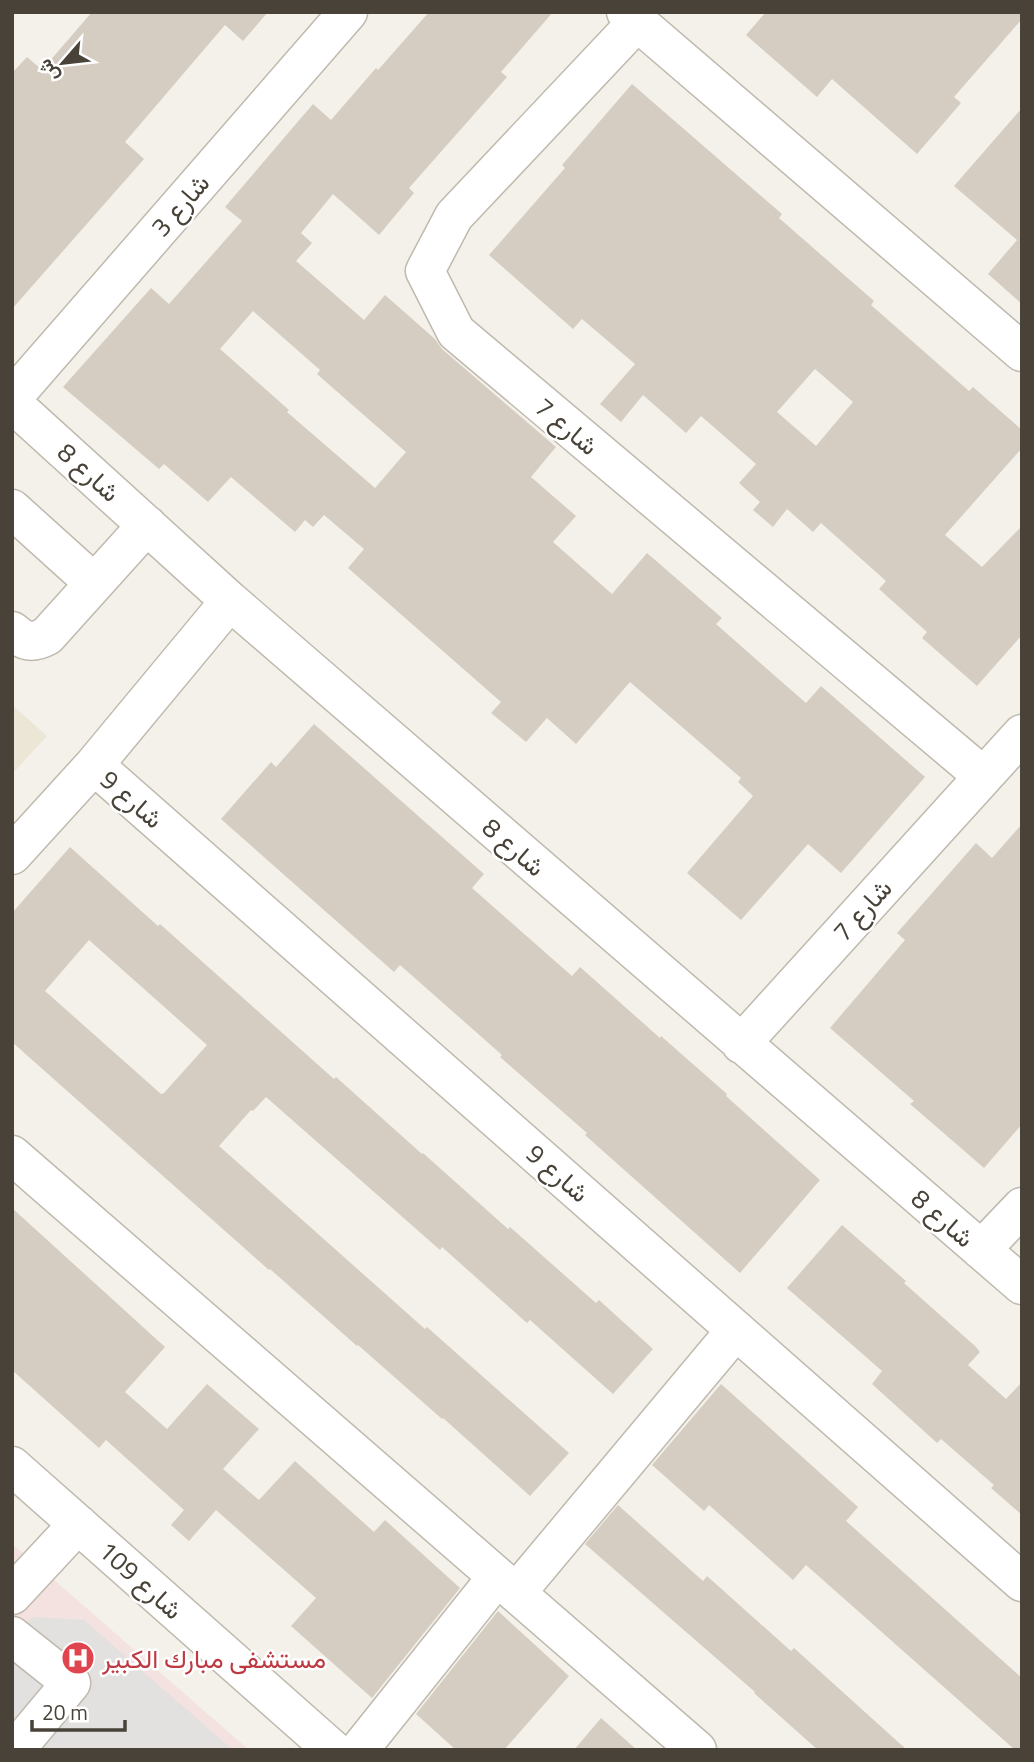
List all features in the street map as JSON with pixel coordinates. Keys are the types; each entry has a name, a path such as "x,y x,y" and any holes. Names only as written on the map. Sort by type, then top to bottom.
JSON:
{"street":[{"name":"شارع 3","path":"12,400 348,12"},
{"name":"شارع 7","path":"983,776 456,332 425,271 454,216 631,17 1022,352"},
{"name":"شارع 8","path":"12,400 230,601 1022,1285"},
{"path":"12,509 94,583"},
{"path":"12,631 21,639 30,641 47,636 147,525"},
{"name":"شارع 9","path":"12,855 94,765 230,601"},
{"name":"شارع 7","path":"741,1044 1022,734"},
{"name":"شارع 9","path":"94,765 1022,1581"},
{"path":"12,1155 696,1750"},
{"path":"981,1250 1022,1207"},
{"path":"359,1750 736,1330"},
{"name":"شارع 109","path":"12,1466 333,1750"},
{"path":"12,1595 78,1524"},
{"path":"12,1636 80,1691"},
{"path":"15,1750 80,1691"},
{"path":"46,1750 80,1691"}],"shaded area":[{"path":"12,705 47,736 12,774"},
{"name":"مستشفى مبارك الكبير","path":"12,1544 38,1566 249,1750 12,1750"},
{"name":"مستشفى مبارك الكبير","path":"32,1617 84,1620 233,1750 12,1750 12,1639"}],"building":[{"path":"92,12 268,12 243,41 225,25 125,142 144,159 12,309 12,73 27,57 42,70"},
{"path":"429,12 553,12 501,72 507,77 409,188 414,193 379,235 333,194 301,233 312,243 296,261 364,320 385,295 435,339 442,349 556,447 531,477 576,516 553,542 612,594 647,553 722,618 716,624 806,703 821,686 925,777 841,873 808,844 741,920 687,873 753,796 738,782 741,778 630,682 576,744 547,718 526,742 491,713 501,702 348,568 364,549 324,515 313,527 305,520 295,532 231,477 208,502 164,464 159,469 63,387 151,288 169,304 242,221 225,207 313,104 331,120 376,68 378,70","holes":["253,311 320,370 317,374 406,452 375,488 287,412 289,410 220,349"]},
{"path":"766,12 1022,12 1022,19 954,97 961,103 917,154 832,79 817,97 746,35"},
{"path":"632,84 782,214 779,218 874,301 871,305 969,391 973,387 1022,430 1022,448 945,535 982,567 1022,526 1022,635 977,686 922,638 927,632 879,589 886,581 821,523 813,532 787,509 773,527 753,510 760,502 739,483 756,464 701,416 686,433 643,395 621,422 600,404 635,364 582,319 573,329 489,255 565,168 562,165","holes":["815,369 853,402 816,446 777,412"]},
{"path":"1022,108 1022,304 988,274 1017,240 954,186"},
{"path":"314,724 484,874 472,888 572,976 580,967 727,1094 726,1096 820,1180 740,1273 400,965 394,972 221,819 271,762 276,767"},
{"path":"1022,824 1022,1124 984,1168 910,1104 914,1101 830,1028 905,940 897,933 976,843 992,858"},
{"path":"70,847 508,1229 510,1227 596,1303 599,1300 653,1349 613,1394 530,1320 527,1323 442,1247 440,1250 266,1097 219,1146 569,1453 530,1496 12,1042 12,913","holes":["89,940 207,1045 161,1094 45,991"]},
{"path":"12,1208 165,1347 125,1392 167,1429 207,1384 259,1429 223,1469 259,1500 295,1461 374,1532 385,1520 460,1588 372,1698 291,1626 316,1598 216,1510 189,1541 171,1525 184,1510 106,1440 99,1448 12,1370"},
{"path":"842,1225 975,1346 980,1352 968,1365 1006,1399 1022,1382 1022,1515 991,1488 994,1485 941,1439 937,1443 872,1384 882,1371 787,1288"},
{"path":"721,1384 858,1507 846,1521 1022,1678 1022,1750 1015,1750 806,1565 793,1580 709,1505 704,1511 652,1465"},
{"path":"618,1505 703,1581 707,1576 791,1651 794,1648 907,1750 818,1750 585,1544"},
{"path":"498,1611 569,1676 504,1750 456,1750 416,1714"},
{"path":"601,1718 637,1750 574,1750"}],"place":[{"name":"مستشفى مبارك الكبير","path":"78,1658"}]}
